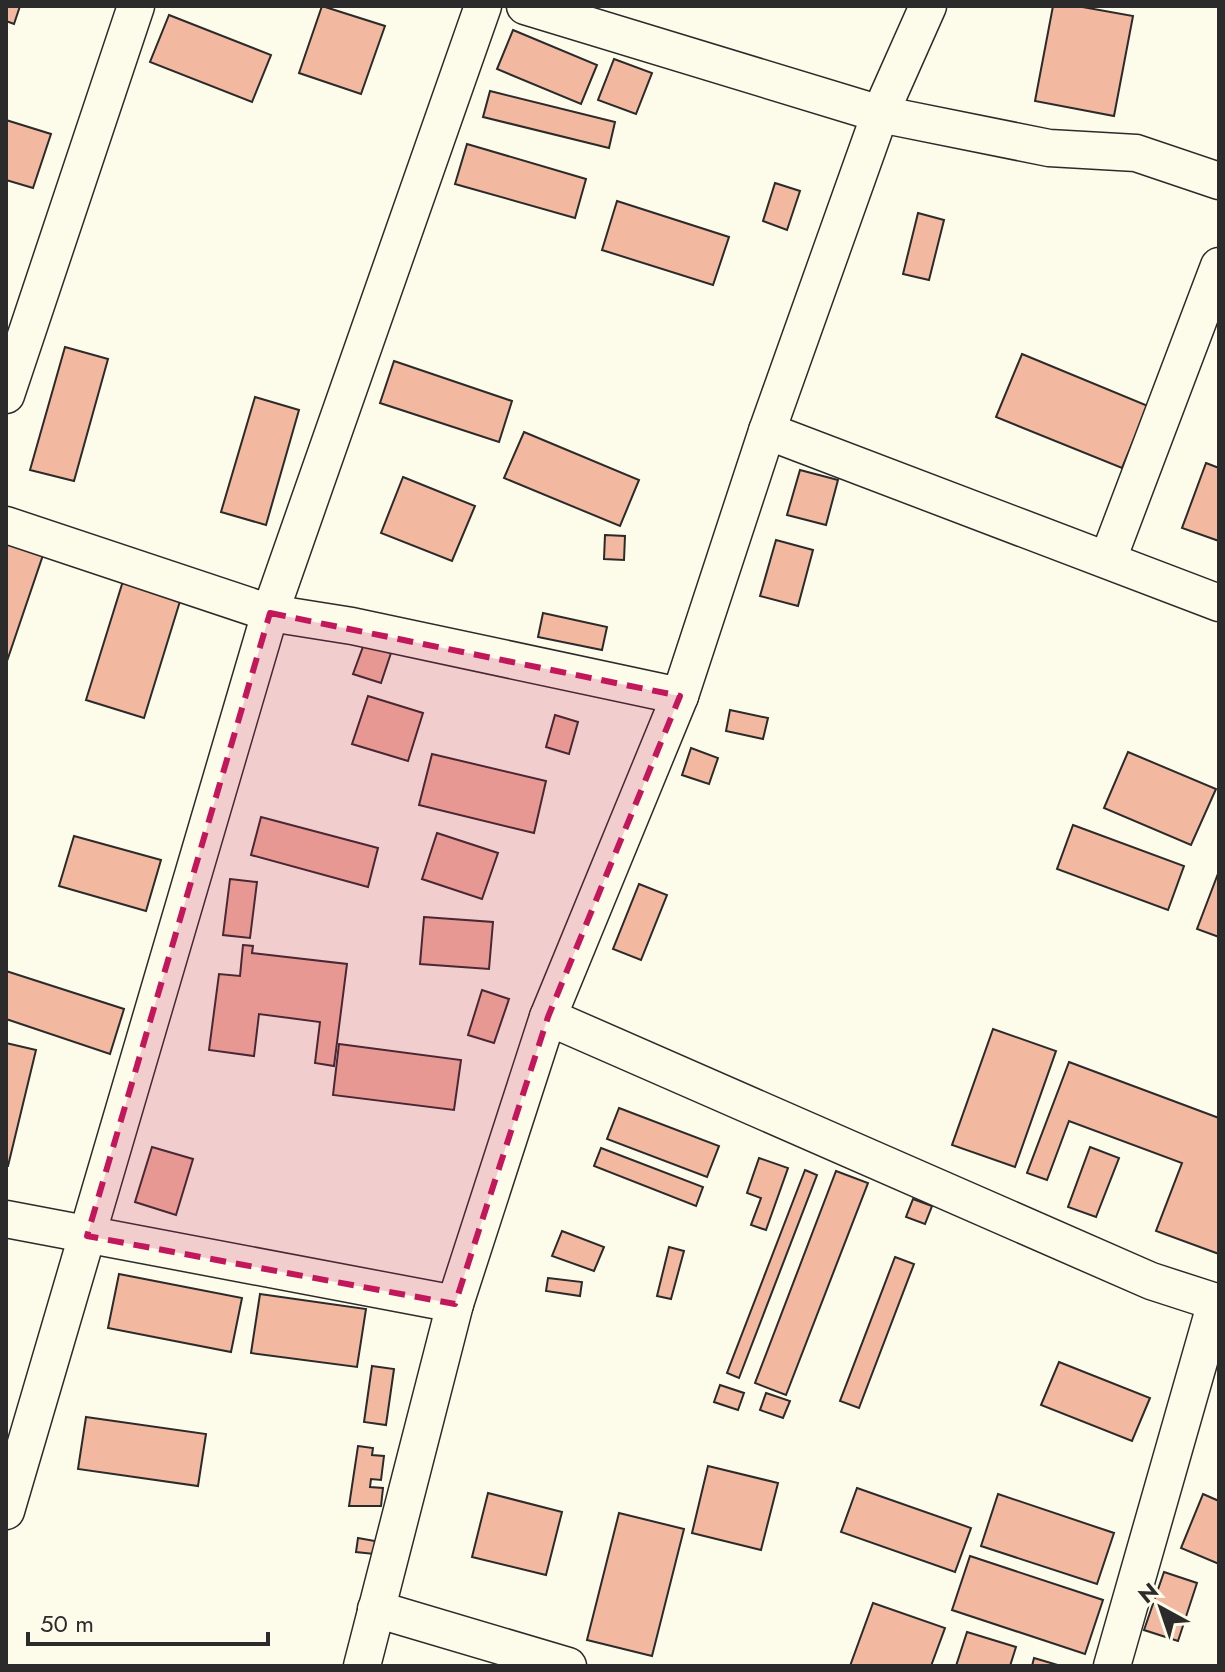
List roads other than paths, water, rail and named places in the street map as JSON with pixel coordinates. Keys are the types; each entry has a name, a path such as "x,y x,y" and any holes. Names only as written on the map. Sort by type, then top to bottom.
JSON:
{"street":[{"path":"6,395 136,6"},
{"path":"6,1511 270,613 483,6"},
{"path":"525,6 880,114 1049,148 1136,153 1219,181"},
{"path":"362,1666 455,1304 548,1017 680,696 767,431 880,114 928,6"},
{"path":"1108,559 1219,266"},
{"path":"767,431 1219,603"},
{"path":"6,525 270,613 352,626 680,696"},
{"path":"548,1017 1151,1281 1218,1302 1112,1666"},
{"path":"6,1219 455,1304"},
{"path":"376,1609 568,1666"}]}
